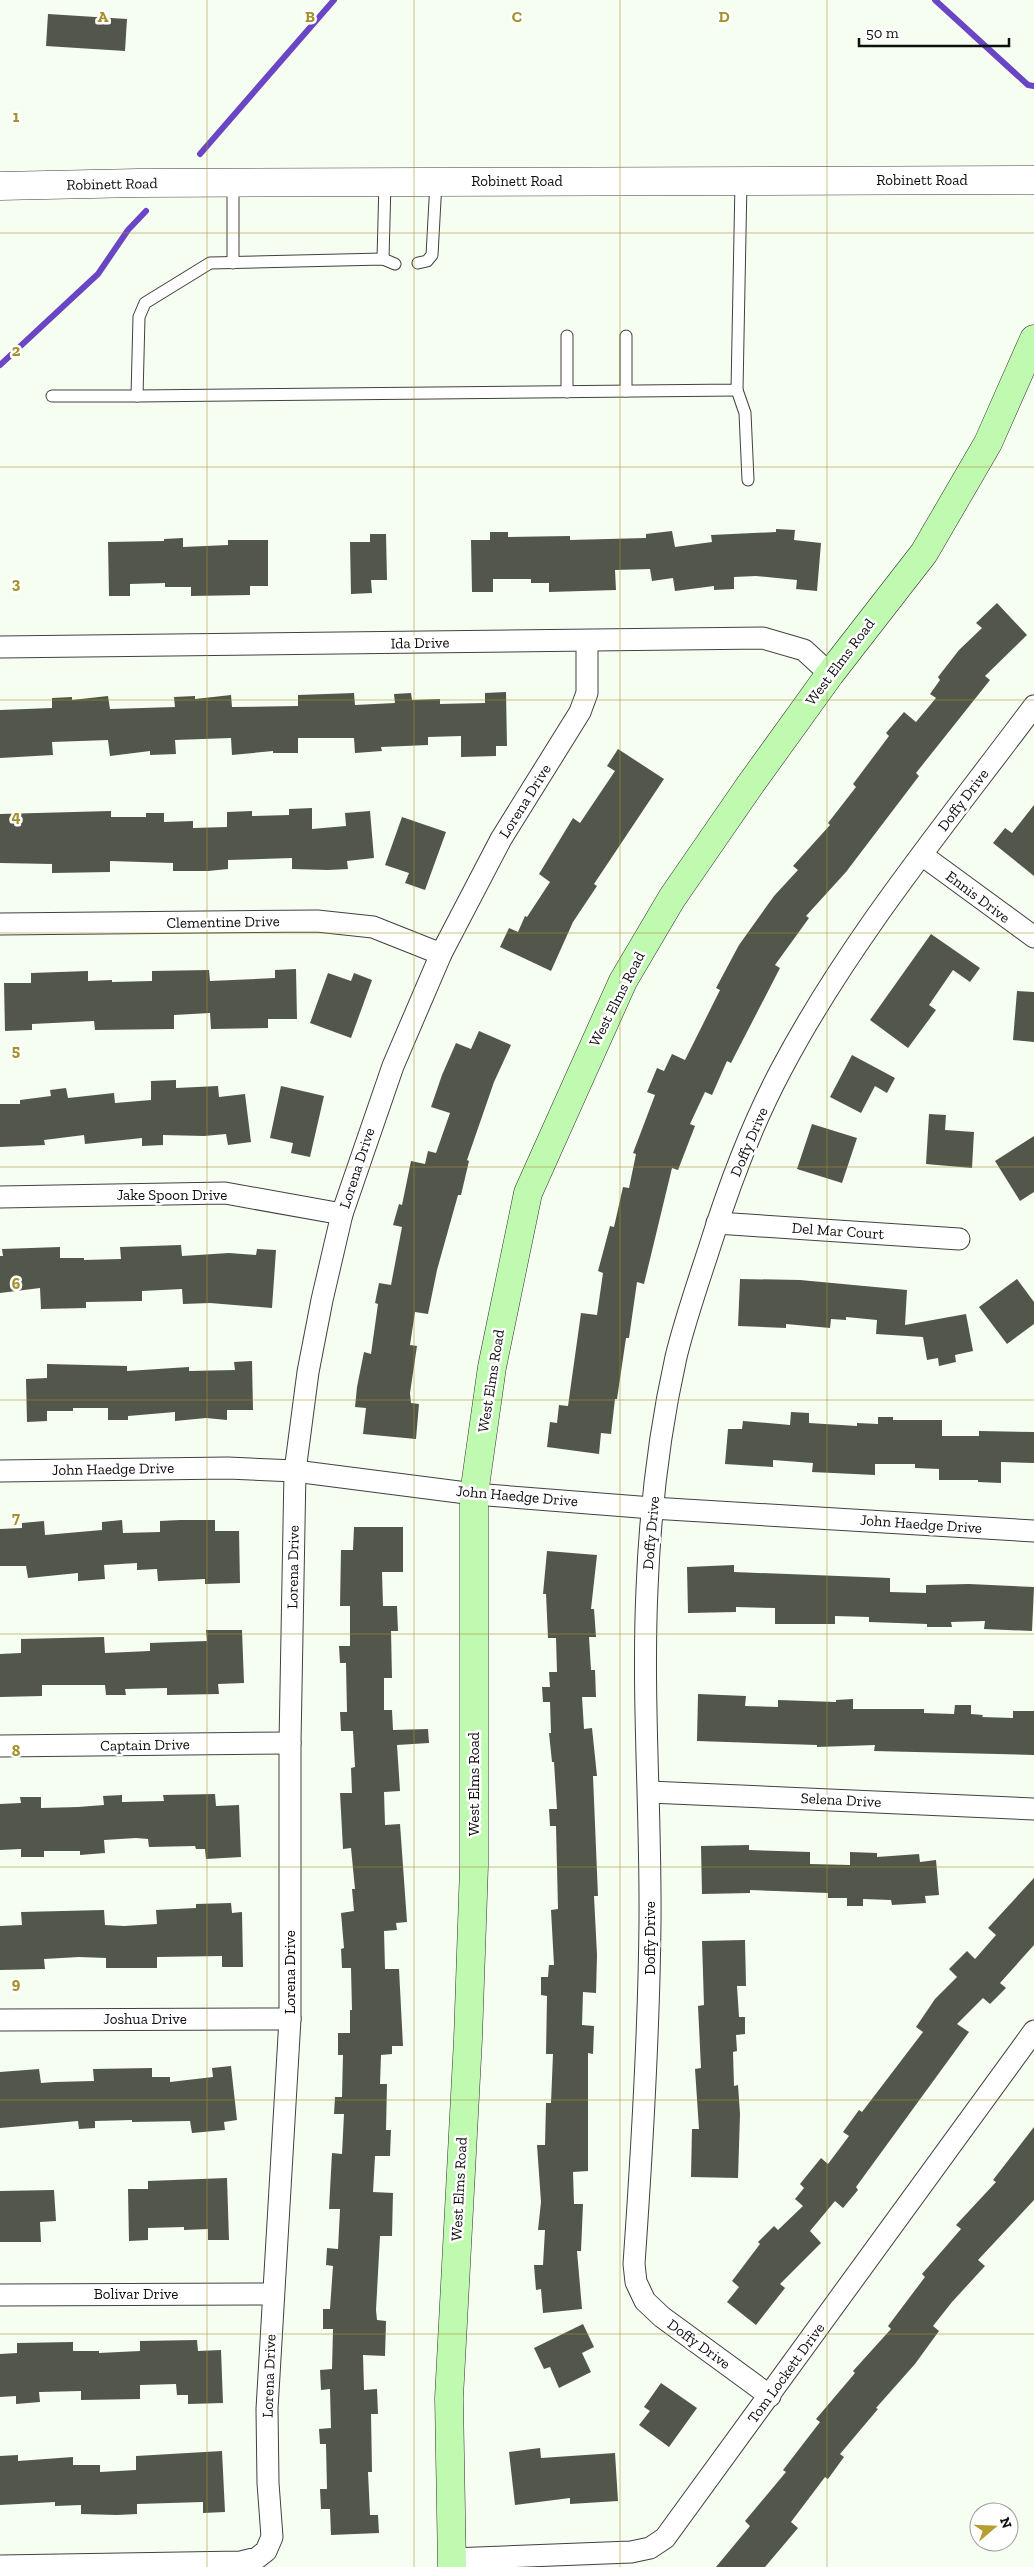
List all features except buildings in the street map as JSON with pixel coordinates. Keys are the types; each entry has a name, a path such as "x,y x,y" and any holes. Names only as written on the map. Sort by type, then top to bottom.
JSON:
{"main road":[{"name":"West Elms Road","path":"452,2563 449,2398 468,2039 474,1866 474,1494 492,1367 528,1193 572,1090 623,981 672,898 830,674 924,553 988,443 1034,339"}],"street":[{"name":"Robinett Road","path":"0,186 233,182 1034,180"},
{"name":"Ida Drive","path":"0,647 763,638 804,650 830,674"},
{"name":"Lorena Drive","path":"0,2566 241,2562 257,2558 266,2551 272,2537 268,2483 268,2409 290,2019 290,1743 296,1470 315,1336 342,1214 393,1066 440,954 501,839 580,712 587,693 587,641"},
{"name":"Doffy Drive","path":"770,2396 662,2317 645,2301 636,2282 634,2264 649,2004 649,1792 646,1666 647,1588 652,1508 676,1357 717,1222 741,1157 780,1070 833,980 892,894 1034,706"},
{"name":"Ennis Drive","path":"922,855 1034,937"},
{"name":"Clementine Drive","path":"0,924 327,921 373,927 440,954"},
{"name":"Jake Spoon Drive","path":"0,1197 225,1193 342,1214"},
{"name":"Del Mar Court","path":"717,1222 959,1239"},
{"name":"John Haedge Drive","path":"0,1471 228,1468 296,1470 474,1494 652,1508 1034,1531"},
{"name":"Captain Drive","path":"0,1746 290,1743"},
{"name":"Selena Drive","path":"649,1792 1034,1809"},
{"name":"Joshua Drive","path":"0,2020 290,2019"},
{"name":"Tom Lockett Drive","path":"452,2563 631,2552 650,2548 665,2538 1034,2031"},
{"name":"Bolivar Drive","path":"0,2295 273,2294"}],"lane":[{"path":"741,181 737,390 745,413 748,480"},
{"path":"233,182 233,263"},
{"path":"383,259 385,182"},
{"path":"418,263 427,261 432,255 436,182"},
{"path":"137,396 139,317 145,302 210,263 383,259 395,264"},
{"path":"567,336 567,392"},
{"path":"626,336 626,391"},
{"path":"52,396 737,390"}],"waterway":[{"path":"200,154 334,0"},
{"path":"935,0 1028,85 1034,86"},
{"path":"0,365 98,274 128,230 146,211"}]}
